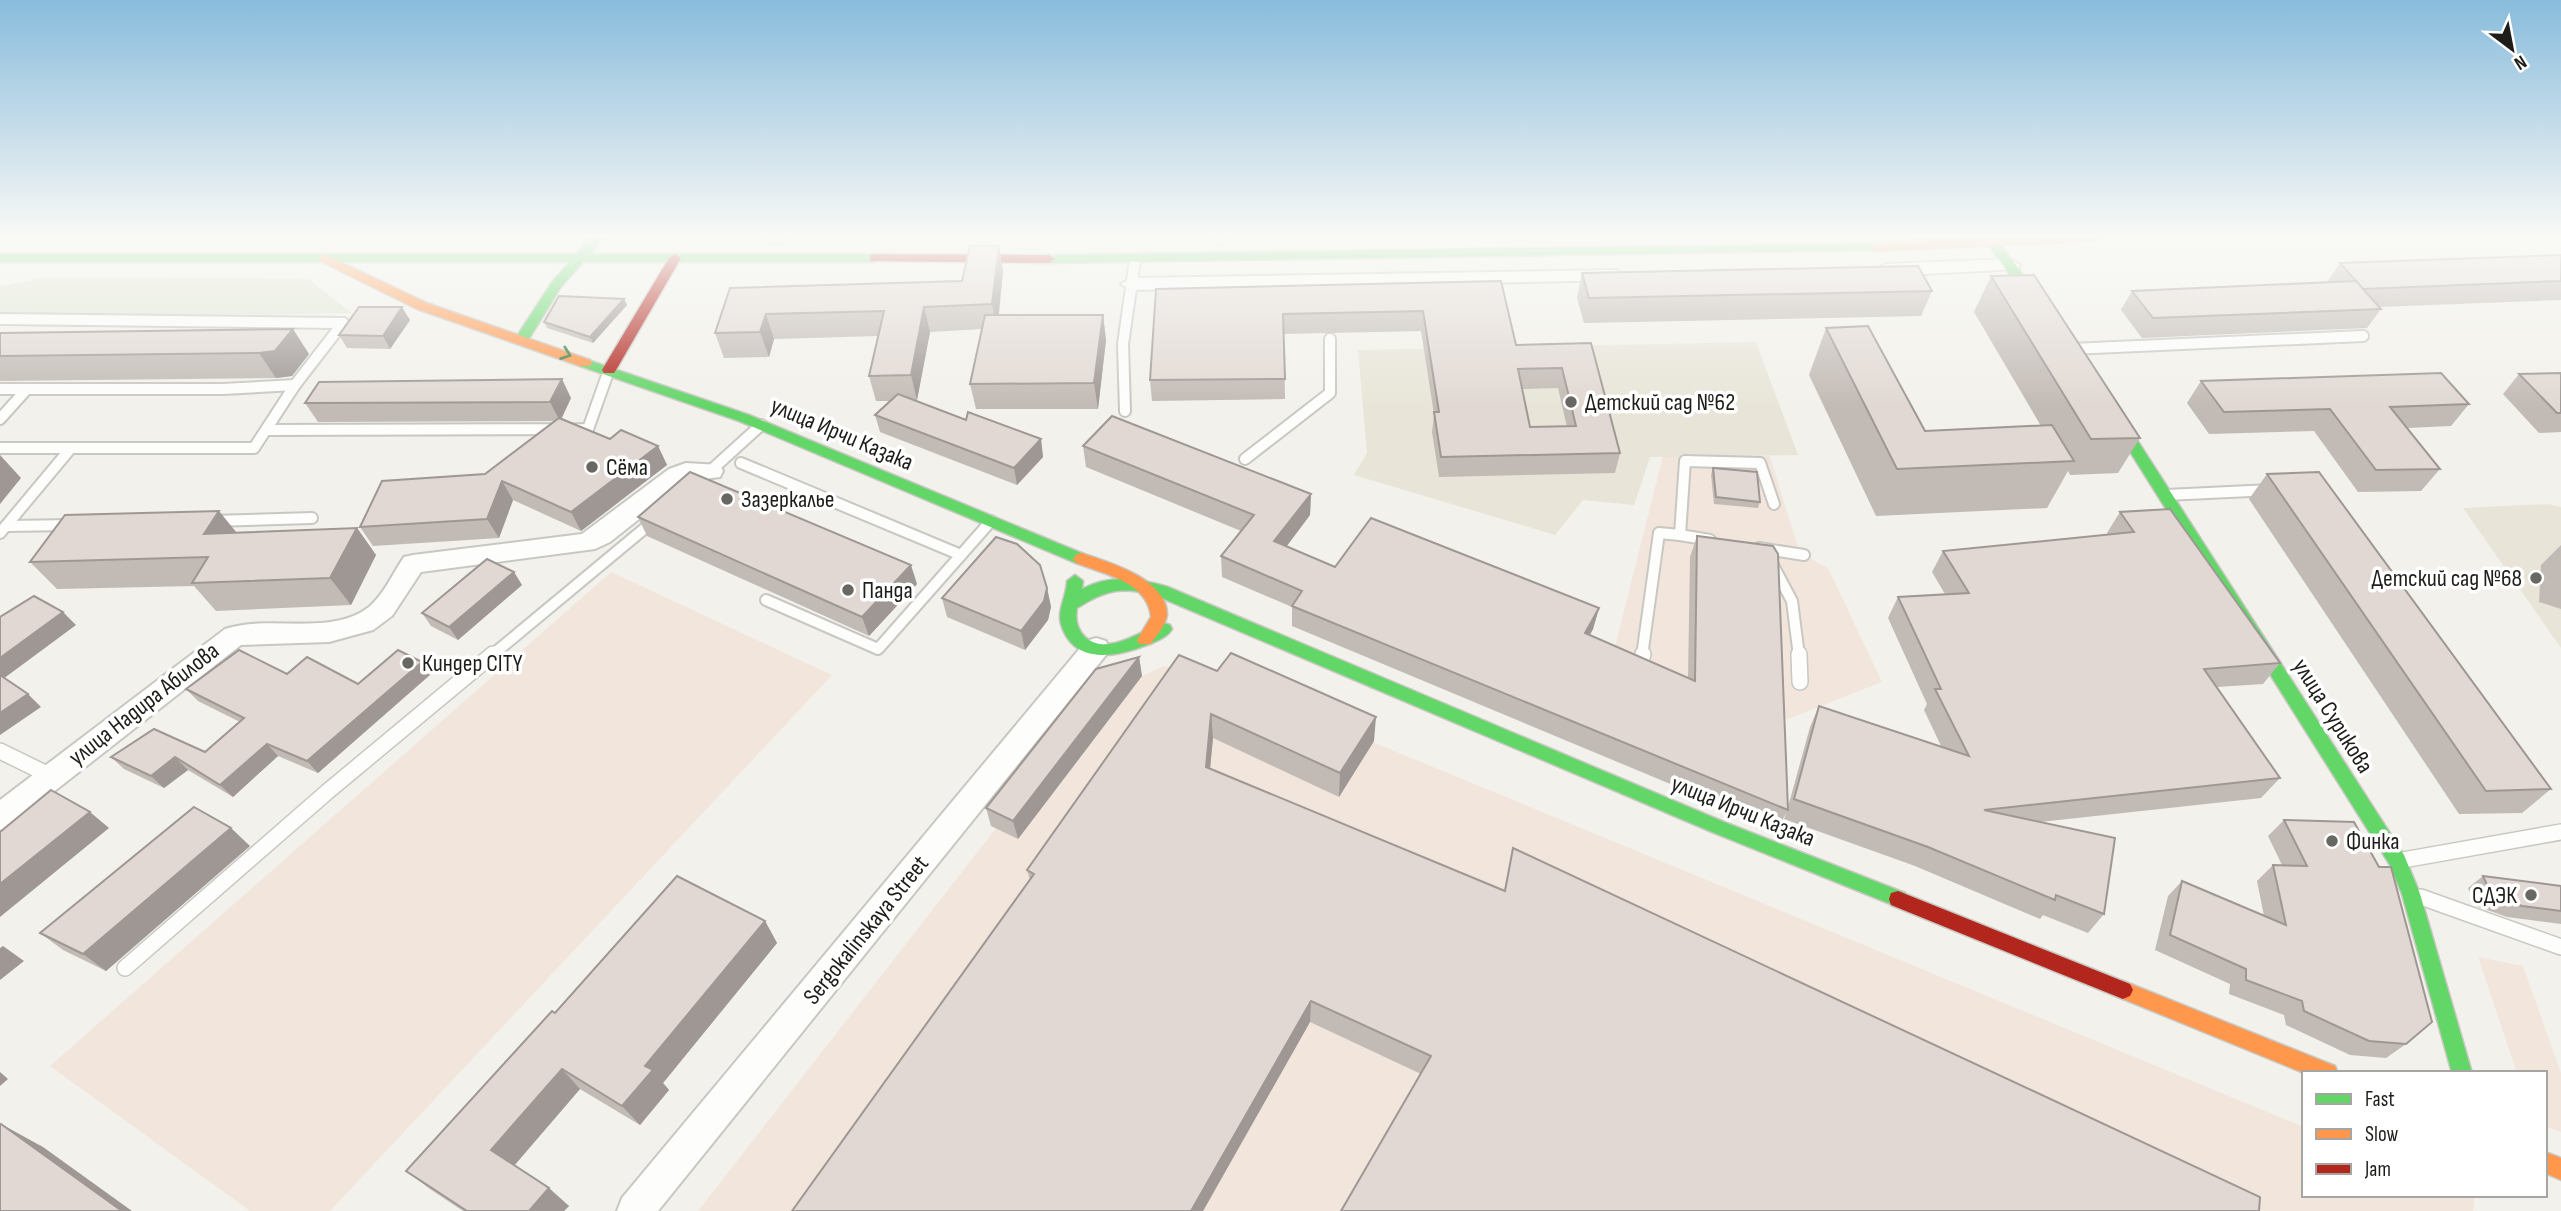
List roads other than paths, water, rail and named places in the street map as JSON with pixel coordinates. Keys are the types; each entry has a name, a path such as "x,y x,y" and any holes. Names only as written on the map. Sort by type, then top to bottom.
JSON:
{"main road":[{"name":"улица Ирчи Казака","path":"397,294 422,306 761,425 1142,585 1216,613 1717,827 2323,1071"},
{"path":"522,339 539,307 550,294"},
{"path":"609,370 654,294"},
{"path":"2031,294 2067,344"},
{"name":"улица Сурикова","path":"2100,394 2398,861 2411,894 2461,1071"},
{"path":"1055,548 1063,556 1075,579 1077,591 1069,614 1074,635 1096,648 1113,650 1145,640 1179,622 1216,613"},
{"path":"1073,603 1084,591 1100,583 1118,580 1142,585 1159,601 1161,611 1154,631 1145,640"}],"street":[{"name":"улица Надира Абилова","path":"0,817 234,636 253,632 348,629 366,623 381,612 413,564 586,543 601,536 678,475 686,471 710,471"},
{"name":"Sergokalinskaya Street","path":"635,1211 1096,648"}],"lane":[{"path":"1125,411 1123,344 1131,294"},
{"path":"0,319 343,323 295,385 254,448 0,448"},
{"path":"2067,344 2363,336"},
{"path":"1244,458 1330,393 1330,339"},
{"path":"267,430 588,429 609,370"},
{"path":"0,389 223,389 295,385"},
{"path":"0,419 27,389"},
{"path":"690,489 761,425"},
{"path":"3,530 71,448"},
{"path":"1680,536 1685,461 1760,463 1774,503"},
{"path":"741,463 961,555"},
{"path":"2165,495 2285,489"},
{"path":"125,968 327,792 670,507"},
{"path":"201,521 312,519"},
{"path":"766,600 878,649 992,521"},
{"path":"3,530 90,524"},
{"path":"1642,658 1659,533 1721,542"},
{"path":"1800,682 1799,617 1779,569 1754,547 1804,555"},
{"path":"0,751 51,776"},
{"path":"2398,861 2561,832"},
{"path":"2411,894 2453,906 2561,947"}],"place":[{"name":"Детский сад №62","path":"1571,402"},
{"name":"Сёма","path":"592,467"},
{"name":"Зазеркалье","path":"727,499"},
{"name":"Детский сад №68","path":"2536,578"},
{"name":"Панда","path":"848,590"},
{"name":"Киндер CITY","path":"408,663"},
{"name":"Финка","path":"2332,841"},
{"name":"СДЭК","path":"2531,895"}]}
